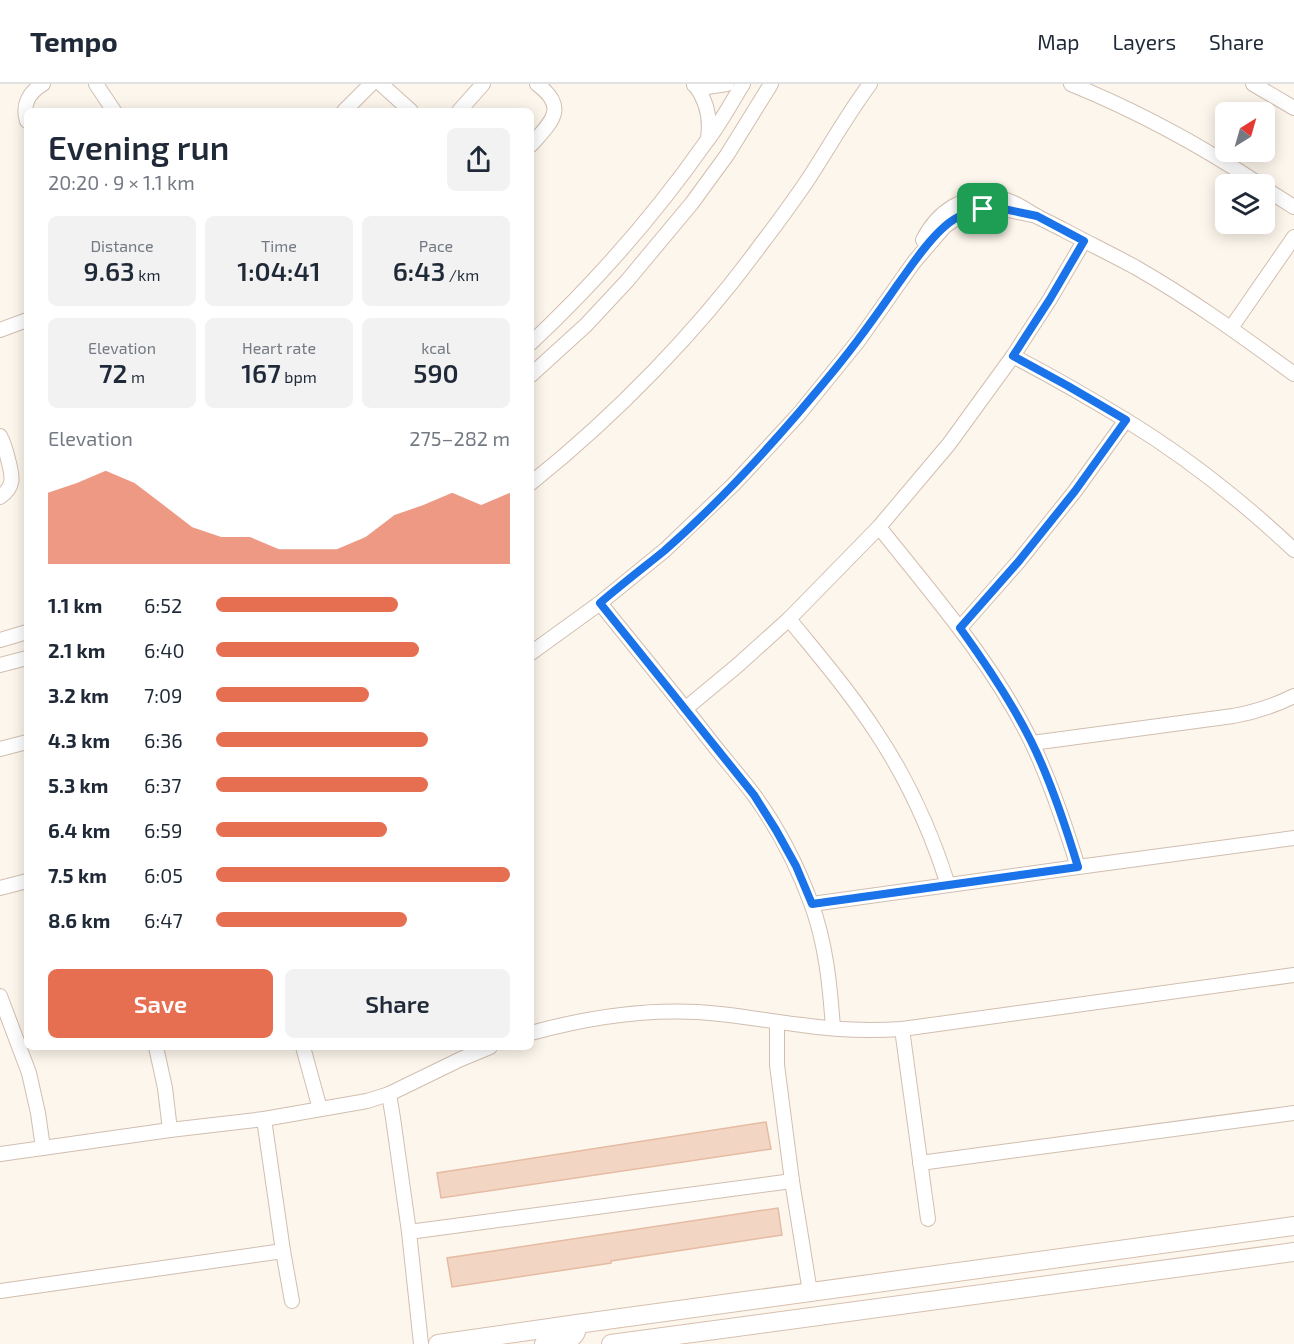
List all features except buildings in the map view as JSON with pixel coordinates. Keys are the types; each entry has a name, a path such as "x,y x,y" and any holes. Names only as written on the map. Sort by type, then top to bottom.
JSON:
{"street":[{"path":"26,108 32,91 43,84"},
{"path":"96,84 112,108"},
{"path":"347,108 371,84"},
{"path":"381,84 408,108"},
{"path":"462,108 483,84"},
{"path":"534,142 554,115 552,97 537,84"},
{"path":"694,84 707,87 727,84"},
{"path":"694,84 703,97 708,111 710,126 708,140"},
{"path":"534,340 595,281 660,205 708,140 744,84"},
{"path":"534,372 586,325 627,281 692,203 727,155 771,84"},
{"path":"845,119 860,84"},
{"path":"534,481 609,415 714,305 761,246 805,184 845,119 870,84"},
{"path":"1071,84 1169,130 1244,174"},
{"path":"1253,84 1294,108"},
{"path":"1275,195 1294,207"},
{"path":"534,651 600,603 665,550 734,484 799,414 859,340 914,262 929,229 936,220 944,212 963,201 985,197 1018,204 1135,267 1184,297 1294,374"},
{"path":"1231,328 1294,237"},
{"path":"685,709 789,619 879,527 949,444 1013,356 1084,241"},
{"path":"0,330 24,321"},
{"path":"1013,356 1126,420 1229,494 1294,550"},
{"path":"960,628 1061,509 1126,420"},
{"path":"0,436 12,475 12,483 0,497"},
{"path":"879,527 960,628 987,665 1011,704 1032,743 1058,804 1078,867"},
{"path":"600,603 754,795 796,866 812,904 827,963 833,1028"},
{"path":"789,619 857,704 894,761 925,820 948,885"},
{"path":"0,640 24,633"},
{"path":"0,665 24,658"},
{"path":"1032,743 1233,717 1275,706 1294,696"},
{"path":"0,749 24,743"},
{"path":"812,904 1294,838"},
{"path":"0,888 24,883"},
{"path":"534,1032 608,1016 652,1012 696,1012 879,1031 1294,975"},
{"path":"0,996 29,1073 43,1148"},
{"path":"777,1022 777,1065 792,1181 810,1292"},
{"path":"902,1029 928,1219"},
{"path":"157,1050 165,1088 170,1130"},
{"path":"304,1050 320,1109"},
{"path":"0,1154 264,1119 367,1101 388,1094 483,1050"},
{"path":"388,1094 409,1232 422,1344"},
{"path":"920,1164 1294,1113"},
{"path":"264,1119 292,1301"},
{"path":"409,1232 792,1181"},
{"path":"438,1344 1294,1226"},
{"path":"1090,1280 1092,1271 1097,1265 1135,1259 1160,1245"},
{"path":"0,1291 283,1251"},
{"path":"611,1344 1294,1252"},
{"path":"544,1344 571,1339 576,1333 577,1324"}],"route":[{"path":"983,209 1004,209 1037,216 1084,241 1013,356 1126,420 1075,491 1019,561 960,628 987,665 1032,743 1058,804 1078,867 812,904 796,866 754,795 600,603 665,550 734,484 799,414 859,340 937,233 953,219 983,209"}]}
